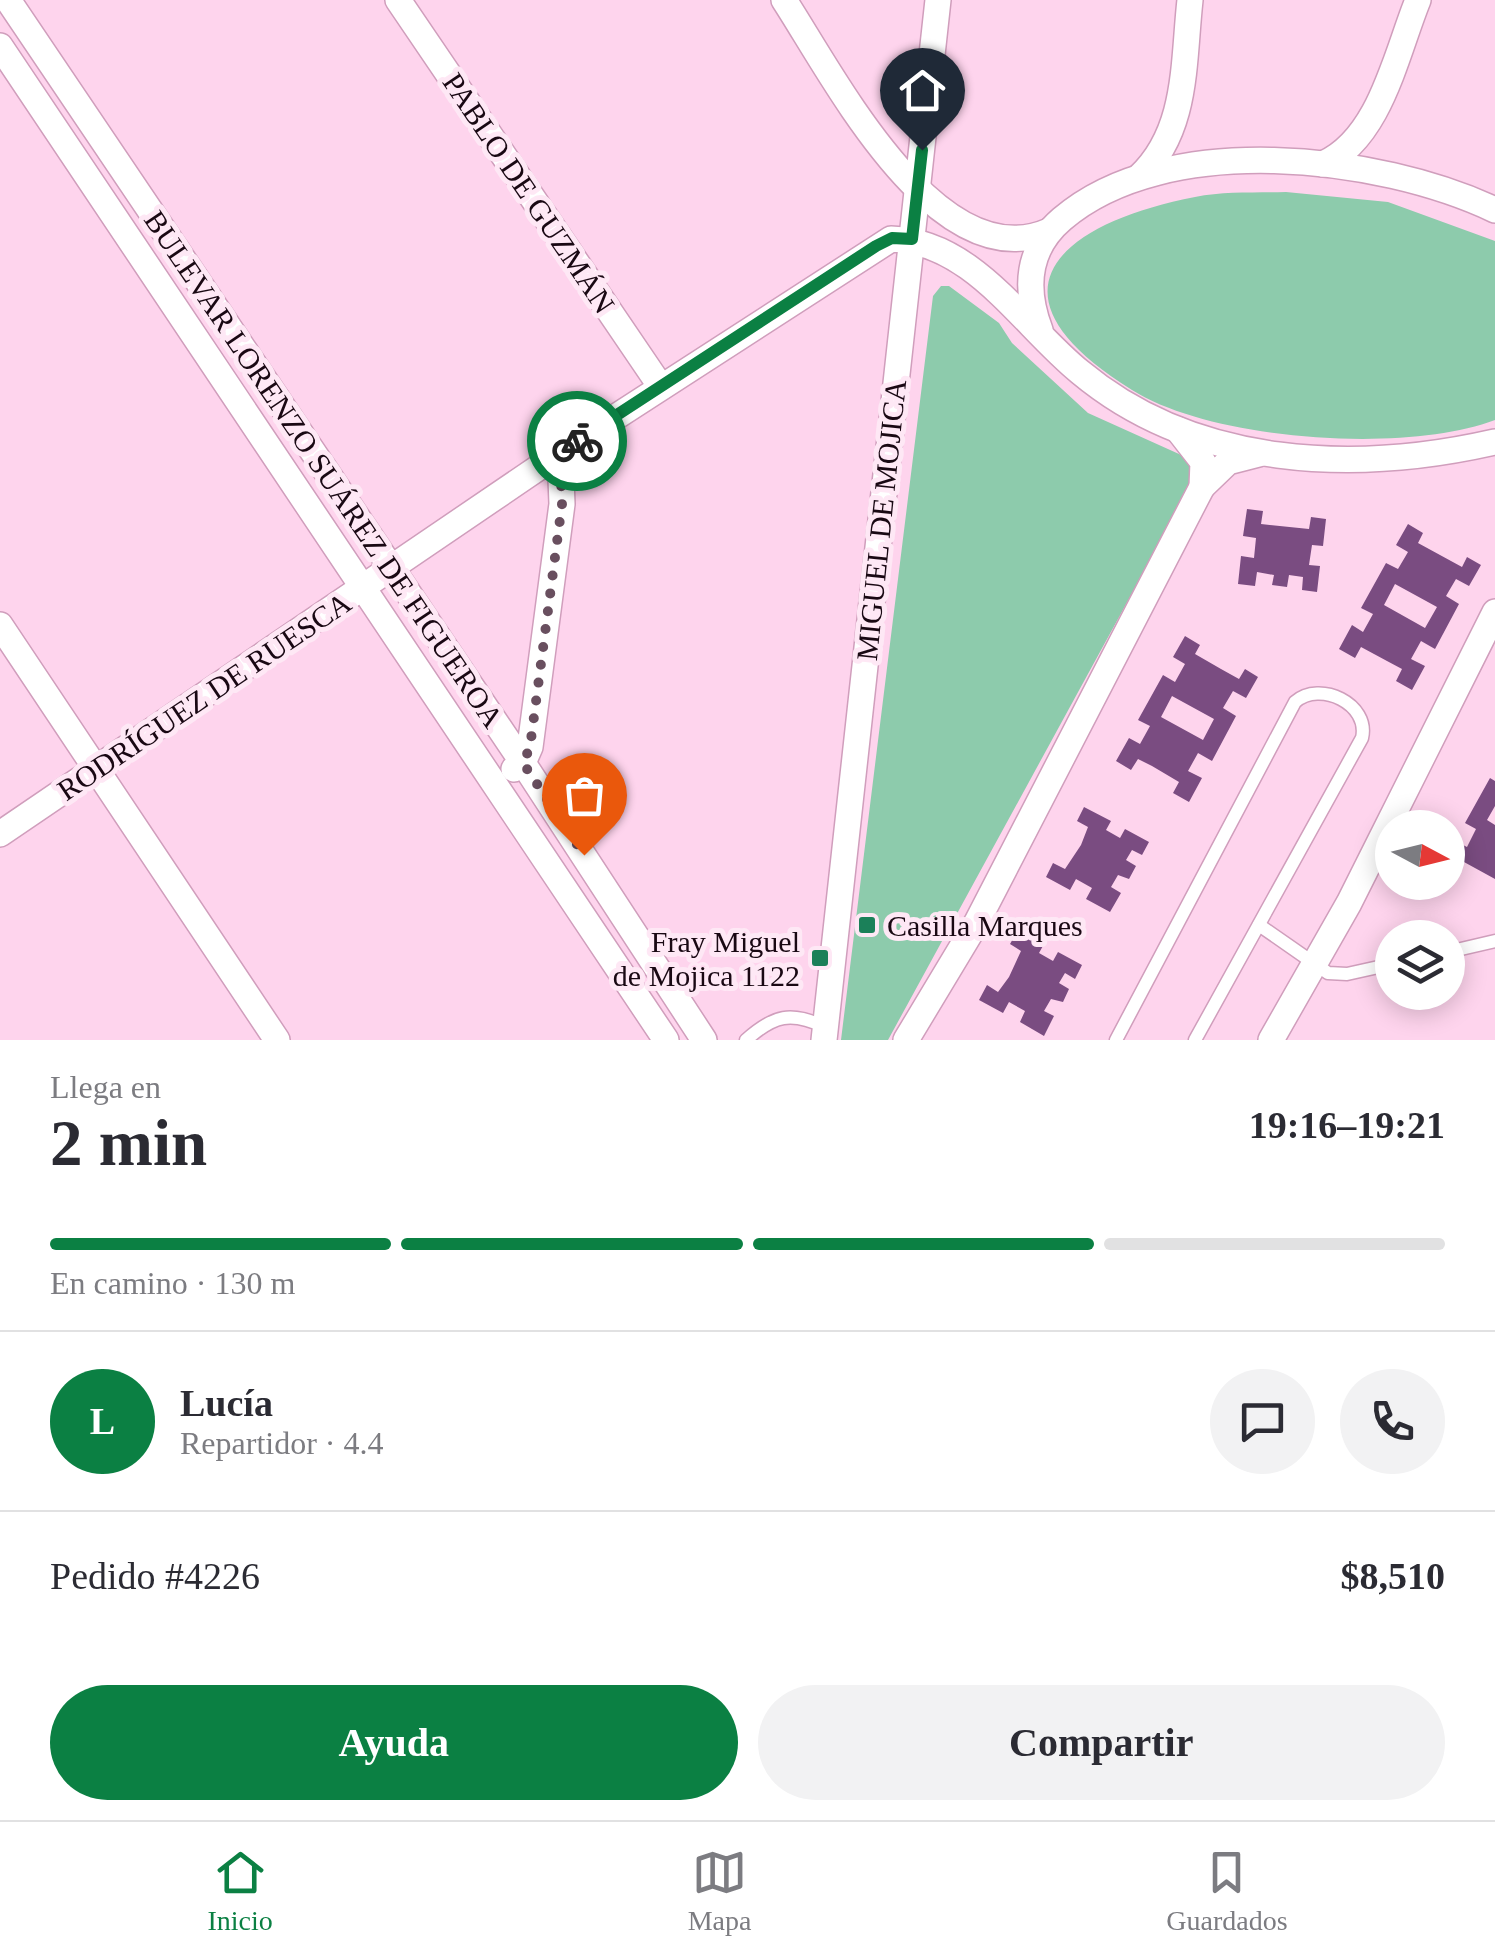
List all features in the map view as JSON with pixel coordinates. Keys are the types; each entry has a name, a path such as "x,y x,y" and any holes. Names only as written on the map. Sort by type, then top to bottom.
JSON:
{"street":[{"name":"BULEVAR LORENZO SUÁREZ DE FIGUEROA","path":"8,0 523,763 704,1040"},
{"name":"PABLO DE GUZMÁN","path":"398,0 661,387"},
{"path":"784,0 888,157 917,187 980,234 1018,241 1049,231"},
{"name":"MIGUEL DE MOJICA","path":"825,1033 938,0"},
{"path":"1135,180 1164,151 1177,118 1190,0"},
{"path":"1323,164 1344,153 1366,126 1418,0"},
{"name":"BULEVAR LORENZO SUÁREZ DE FIGUEROA","path":"0,46 666,1040"},
{"path":"1177,118 1180,137 1189,148 1230,163"},
{"path":"1366,126 1377,164 1398,178"},
{"path":"1043,337 1034,314 1032,258 1049,231 1075,208 1135,180 1186,167 1230,163 1323,164 1398,178 1495,210"},
{"name":"RODRÍGUEZ DE RUESCA","path":"0,834 560,453 876,246 892,238 912,239"},
{"path":"912,239 933,244 960,262 1081,374 1146,416 1178,430 1314,460 1375,461 1495,442"},
{"path":"1178,430 1204,462 1202,487"},
{"path":"906,1040 977,922 1202,487 1228,462 1266,452"},
{"path":"493,784 523,763 530,747 562,504 560,453"},
{"path":"1271,1040 1349,903 1495,612"},
{"path":"0,625 277,1040"}],"lane":[{"path":"1116,1040 1295,702 1307,693 1323,692 1358,710 1363,719 1362,738 1195,1040"},
{"path":"1259,925 1337,975 1375,967"},
{"path":"1465,948 1495,941"},
{"path":"746,1040 775,1017 802,1016 825,1033"}],"green space":[{"path":"1286,192 1388,202 1495,241 1495,420 1457,431 1362,439 1259,431 1210,421 1132,390 1085,356 1057,324 1048,294 1054,268 1073,245 1105,225 1146,209 1195,197"},
{"path":"941,286 949,286 999,323 1012,343 1088,413 1193,462 1195,478 888,1040 841,1040 933,296"}],"building":[{"path":"1247,509 1263,511 1261,524 1309,529 1311,517 1326,519 1323,546 1312,545 1309,565 1320,566 1317,592 1302,590 1303,577 1289,575 1287,587 1272,585 1274,575 1257,572 1255,586 1238,584 1241,556 1254,558 1256,538 1243,536"},
{"path":"1408,524 1423,533 1418,543 1462,567 1467,557 1481,565 1469,586 1456,579 1446,596 1459,604 1435,649 1421,641 1411,659 1425,666 1412,690 1396,681 1402,669 1361,647 1355,658 1339,649 1352,625 1363,632 1373,614 1361,608 1386,563 1398,569 1408,552 1396,545","holes":["1395,584 1437,607 1425,628 1384,605"]},
{"path":"1185,636 1200,645 1195,654 1221,669 1239,679 1245,669 1258,677 1246,698 1233,691 1223,708 1236,716 1212,761 1198,753 1188,771 1202,778 1189,802 1173,793 1179,782 1152,766 1138,759 1131,770 1116,761 1129,738 1140,744 1150,726 1138,720 1163,675 1175,682 1185,664 1173,657","holes":["1172,696 1214,719 1203,740 1161,717"]},
{"path":"1490,778 1495,781 1495,806 1487,820 1495,825 1495,879 1465,863 1465,846 1476,829 1465,823"},
{"path":"1084,807 1111,821 1106,830 1120,838 1125,829 1149,842 1142,855 1132,850 1126,860 1136,866 1129,879 1118,875 1111,887 1121,893 1110,912 1086,899 1092,888 1076,879 1070,890 1046,877 1053,863 1065,869 1081,845 1088,827 1077,821"},
{"path":"1018,930 1044,944 1039,953 1053,961 1058,952 1082,965 1075,979 1065,973 1059,983 1069,989 1063,1002 1051,999 1044,1011 1054,1016 1044,1036 1020,1022 1025,1011 1009,1002 1003,1013 979,1000 987,985 998,992 1009,977 1021,951 1010,944"}],"way so far":[{"path":"577,441 560,453 562,504 530,747 523,763 584,855"}],"place":[{"name":"Casilla Marques","path":"867,925"},
{"name":"Fray Miguel de Mojica 1122","path":"820,958"}],"route":[{"path":"577,441 876,246 892,238 912,239 922,150"}]}
